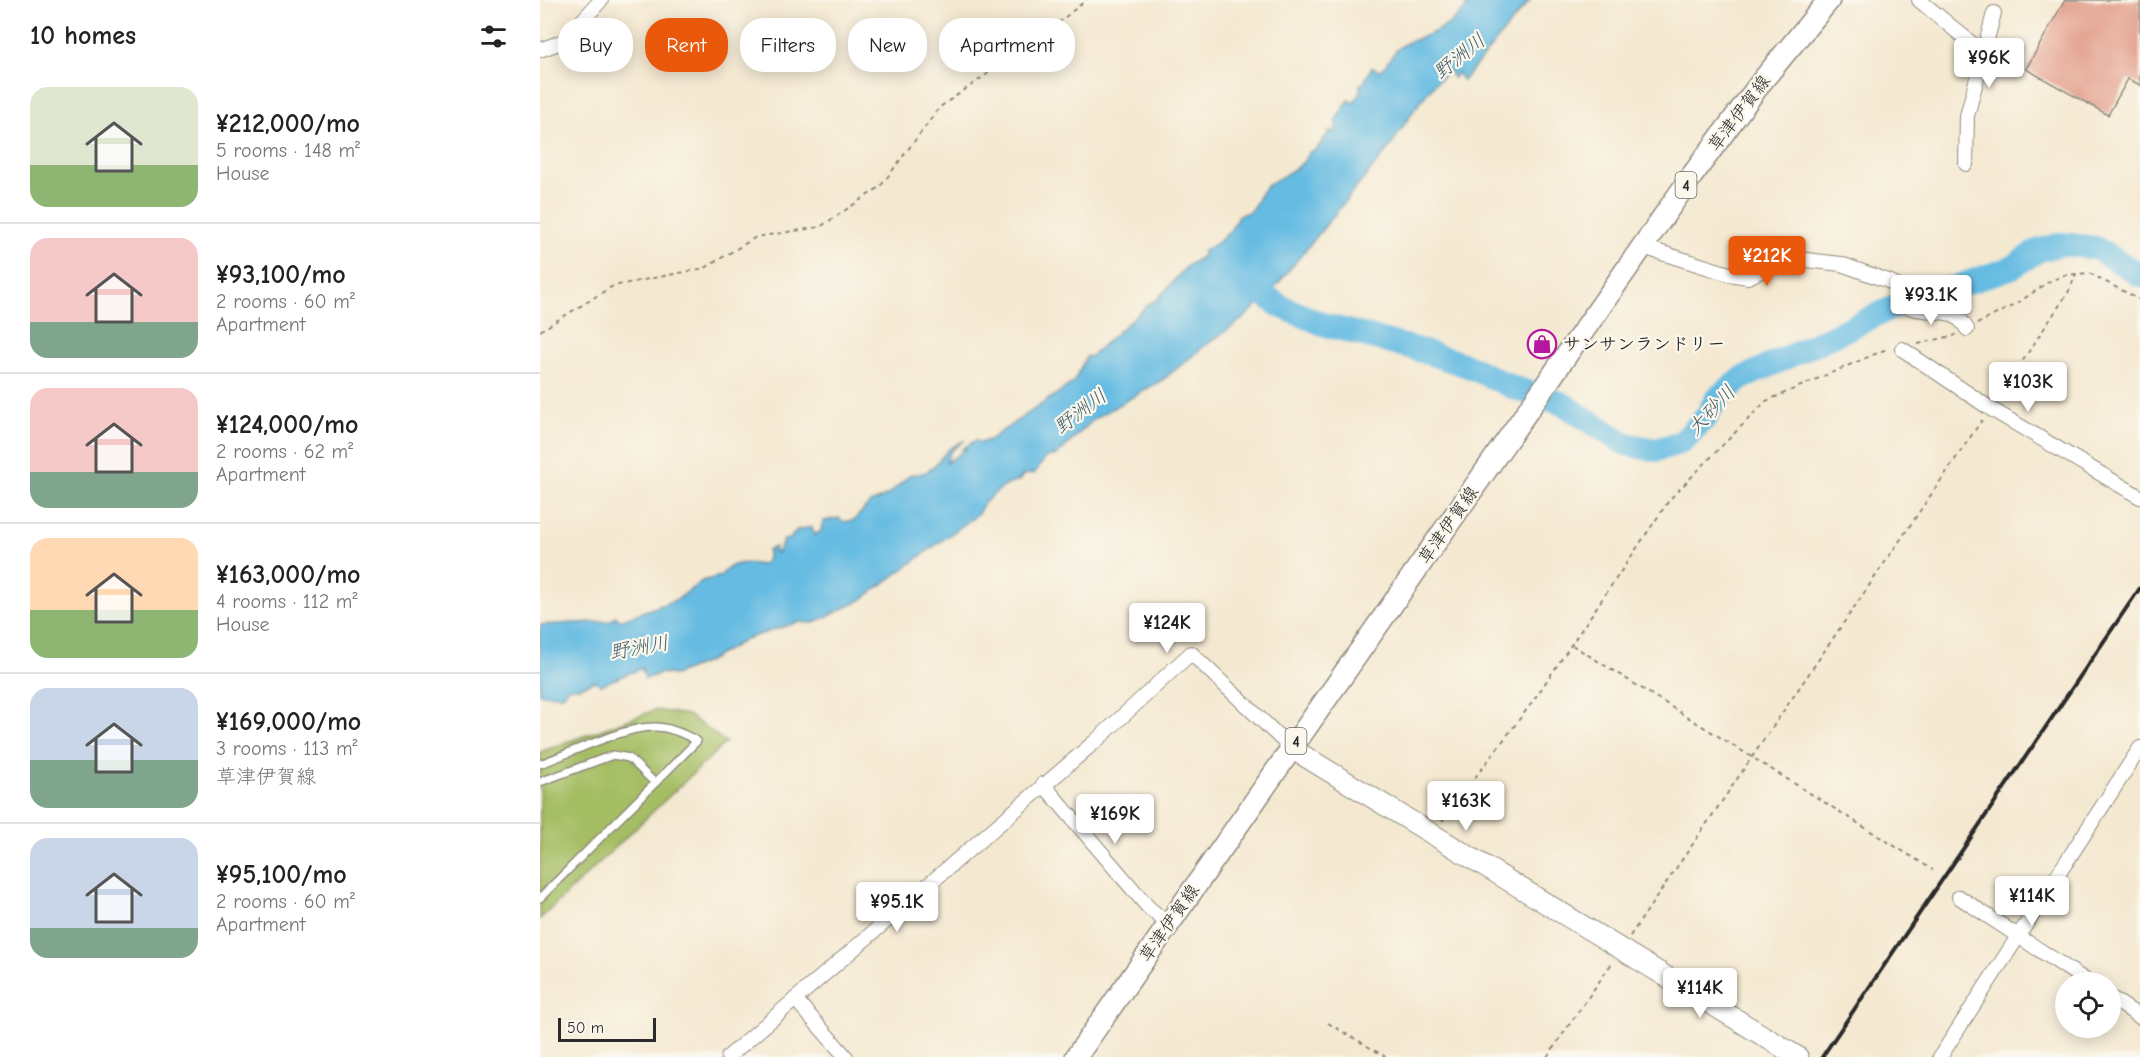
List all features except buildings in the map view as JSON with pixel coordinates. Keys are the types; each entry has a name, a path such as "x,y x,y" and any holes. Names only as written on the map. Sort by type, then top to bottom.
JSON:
{"main road":[{"name":"草津伊賀線","path":"1076,1057 1643,247 1762,81 1829,0"}],"street":[{"path":"540,50 564,41 601,0"},
{"path":"1919,0 1982,52"},
{"path":"1966,164 1967,116 1994,13"},
{"path":"1643,247 1728,274 1748,277 1790,258 1841,264 1892,282 1898,287 1906,303 1953,314 1962,319 1967,329"},
{"path":"1902,349 1990,409 2140,497"},
{"path":"728,1057 1098,739 1191,653 1291,748 1798,1057"},
{"path":"1940,1057 2140,748"},
{"path":"1043,784 1148,907 1168,924"},
{"path":"1959,897 2073,972"},
{"path":"795,999 846,1057"},
{"path":"2121,1004 2140,1017"}],"lane":[{"path":"540,764 636,729 654,727 673,729 697,741 540,898"},
{"path":"540,782 613,755 629,758 655,783"}],"path":[{"path":"540,331 613,286 705,268 756,237 820,227 880,187 940,107 1046,33 1086,0"},
{"path":"1432,834 1531,704 1670,499 1766,401 1889,348 1902,349 1962,333 2016,304 2050,281 2089,273 2117,285 2140,300"},
{"path":"1548,1057 1990,409 2069,291 2076,274"},
{"path":"1572,645 1933,870"},
{"path":"1328,1023 1386,1057"}],"green space":[{"path":"655,710 688,715 726,742 540,919 540,752"}],"water":[{"name":"野洲川","path":"1470,0 1530,0 1463,81 1458,73 1453,78 1449,70 1433,86 1393,143 1272,291 1244,318 1164,379 1094,419 1057,455 1046,457 1035,473 1023,475 1019,481 995,493 978,514 861,600 814,623 798,622 746,639 707,662 674,675 661,673 645,679 642,668 601,685 595,681 579,687 569,687 562,695 540,694 540,625 611,621 615,616 620,620 678,599 702,581 721,576 734,565 751,563 762,565 768,559 768,550 775,547 774,552 777,553 784,540 790,539 797,530 812,527 815,535 823,529 821,527 824,521 839,518 843,522 854,520 870,503 888,495 911,474 928,471 954,446 965,440 950,452 946,463 976,440 980,443 989,440 1074,382 1086,357 1091,356 1151,302 1156,301 1187,266 1203,256 1203,251 1224,237 1238,216 1249,212 1266,187 1302,163 1309,152 1316,150 1330,131 1334,133 1337,125 1335,121 1349,100 1353,103 1360,94 1360,84 1363,84 1372,67 1379,71 1385,67 1402,45 1448,24 1461,14"}],"waterway":[{"name":"大砂川","path":"1248,283 1280,306 1325,325 1416,349 1468,366 1512,387 1563,404 1625,444 1656,450 1682,442 1707,416 1716,399 1741,379 1915,297 1952,288 2013,267 2037,251 2061,244 2096,248 2140,275"}],"railway":[{"path":"1822,1057 2140,588"}],"place":[{"name":"サンサンランドリー","path":"1542,344"}]}
